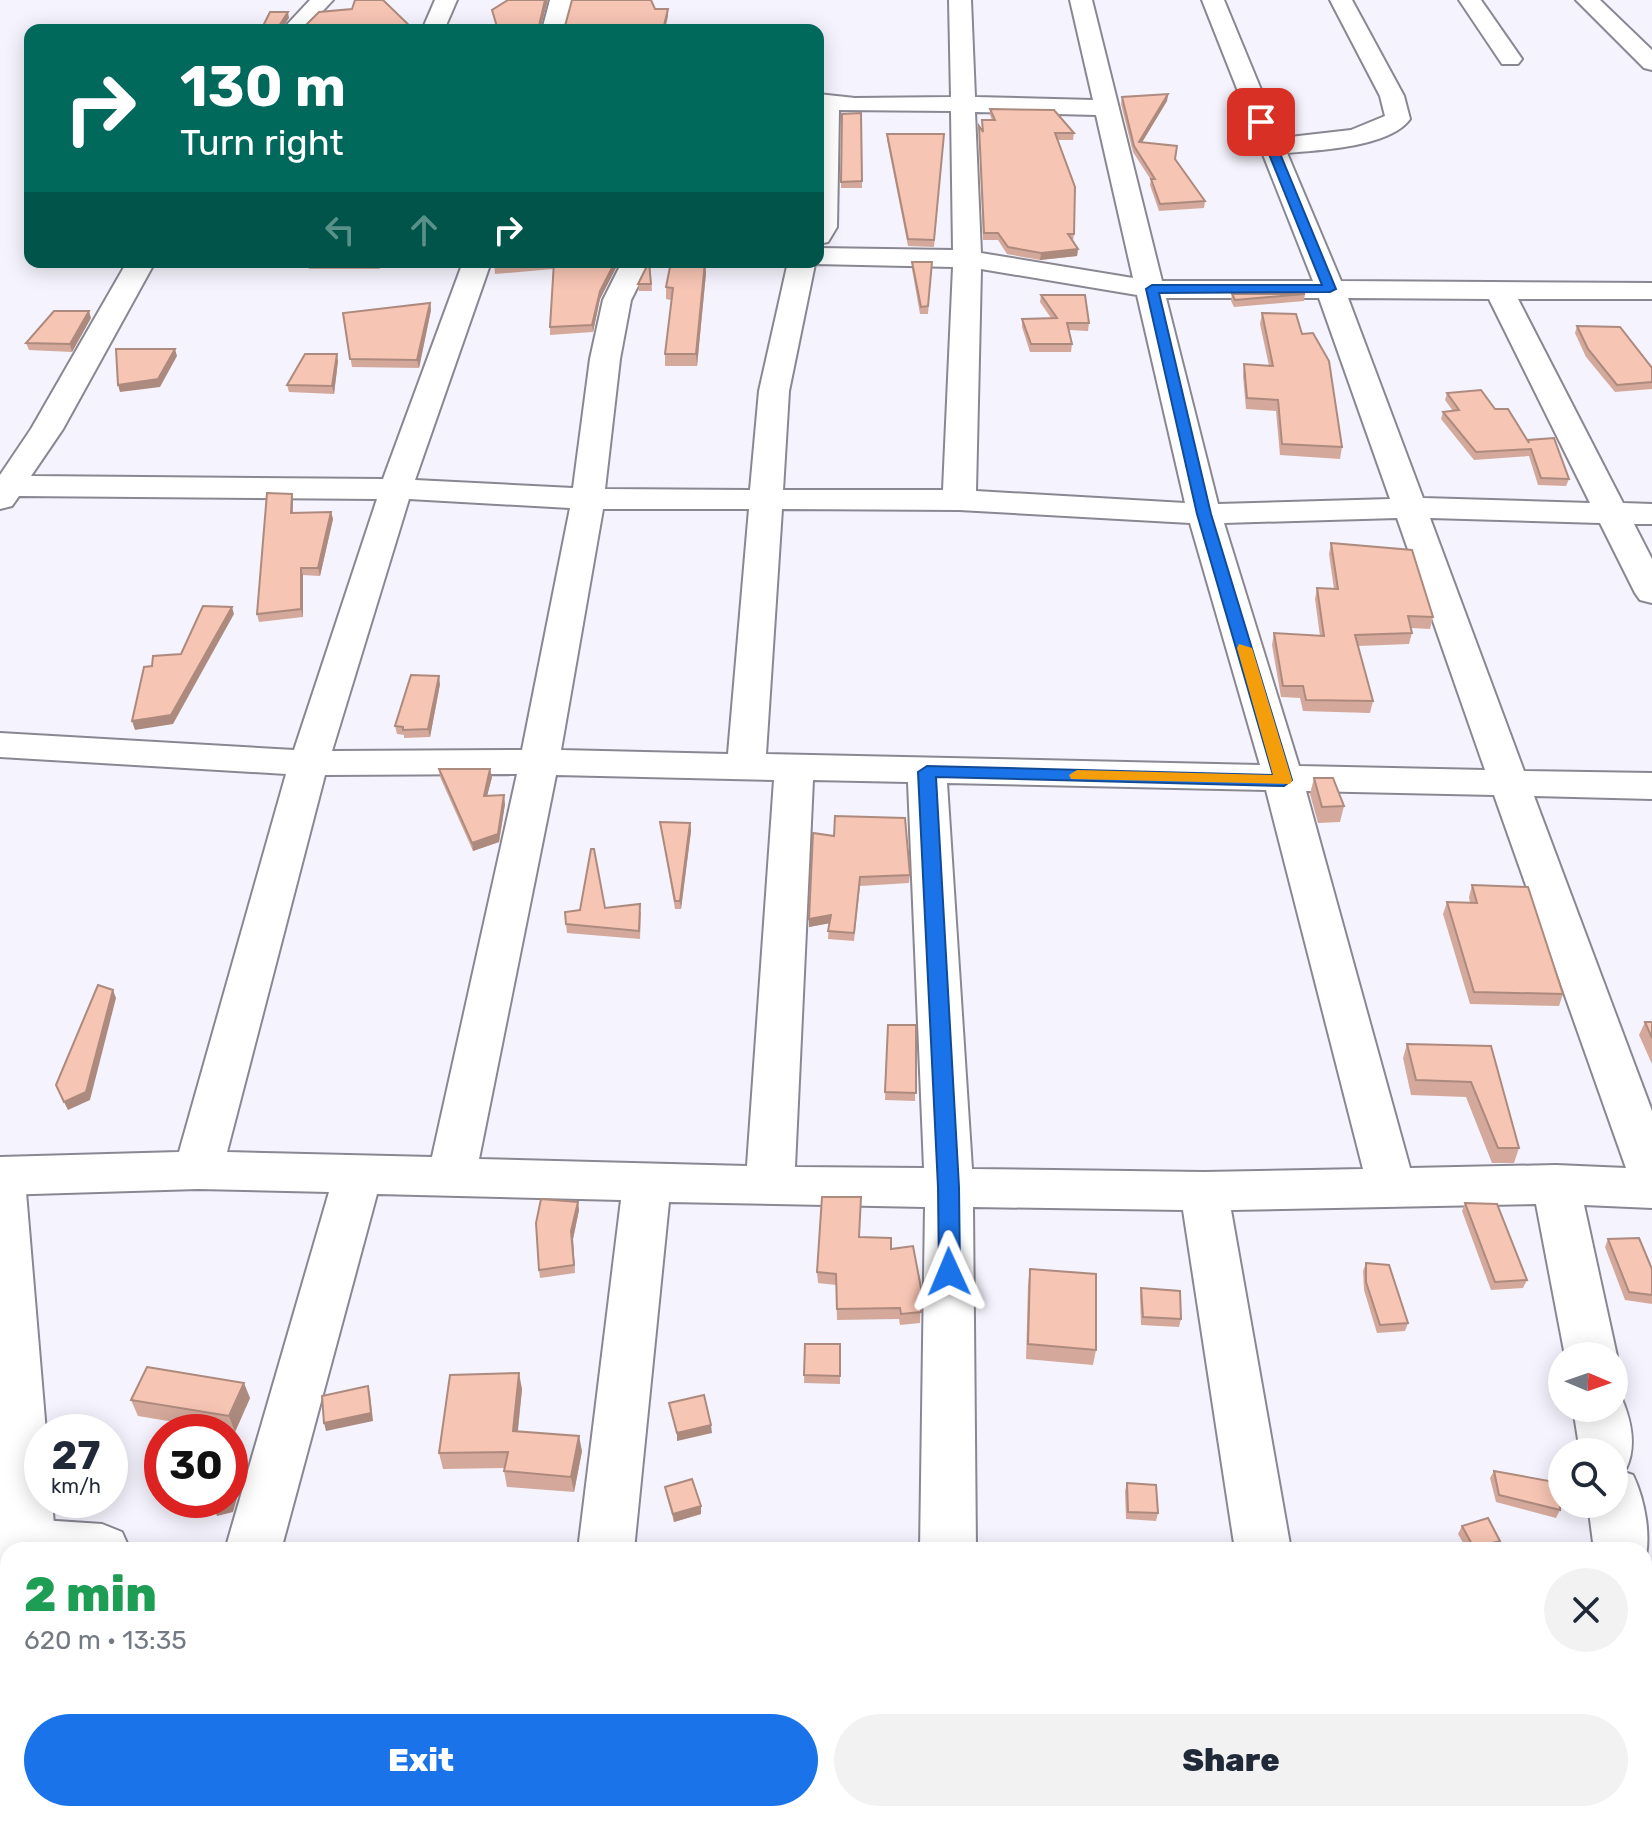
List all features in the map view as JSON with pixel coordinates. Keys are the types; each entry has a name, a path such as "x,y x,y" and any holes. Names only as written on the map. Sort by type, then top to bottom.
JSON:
{"main road":[{"path":"0,1178 15,1542"}],"street":[{"path":"299,24 322,0"},
{"path":"436,24 446,0"},
{"path":"555,24 561,0"},
{"path":"959,500 967,259 960,0"},
{"path":"1081,0 1204,514 1284,780 1392,1188"},
{"path":"1213,0 1330,289 1508,786 1652,1175"},
{"path":"1270,147 1362,136 1383,130 1398,119 1392,96 1341,0"},
{"path":"1470,0 1510,59"},
{"path":"1587,0 1652,63"},
{"path":"824,102 1107,108"},
{"path":"824,256 967,259 1152,289 1652,291"},
{"path":"6,493 137,268"},
{"path":"198,1170 309,763 396,489 475,268"},
{"path":"452,1175 539,762 588,499 605,359 617,300 633,268"},
{"path":"746,767 774,391 801,268"},
{"path":"1498,288 1652,593"},
{"path":"6,493 396,489 588,499 959,500 1204,514 1407,508 1652,514"},
{"path":"0,745 309,763 539,762 1508,786 1652,786"},
{"path":"770,1185 794,768"},
{"path":"927,772 949,1187 948,1542"},
{"path":"0,1178 198,1170 647,1183 1204,1191 1556,1184 1652,1189"},
{"path":"255,1542 358,1174"},
{"path":"607,1542 647,1183"},
{"path":"1556,1184 1588,1342"},
{"path":"1204,1191 1262,1542"},
{"path":"1618,1518 1621,1542"}],"building":[{"path":"355,0 383,0 408,24 307,24 319,12 352,9"},
{"path":"508,0 545,0 539,24 496,24 492,10"},
{"path":"572,0 651,0 655,9 668,9 664,24 566,24"},
{"path":"270,12 288,12 280,24 264,24"},
{"path":"1168,94 1139,142 1177,146 1175,159 1205,201 1160,204 1151,179 1155,179 1134,146 1122,97"},
{"path":"990,109 1054,110 1074,133 1055,133 1075,187 1074,234 1068,234 1078,249 1041,253 1008,247 998,233 984,233 979,126 983,132 982,120 995,120"},
{"path":"861,113 862,181 841,182 842,114"},
{"path":"887,134 944,134 934,240 908,239"},
{"path":"912,262 932,262 928,306 921,307"},
{"path":"554,268 612,268 600,291 592,325 550,327"},
{"path":"646,268 650,268 651,284 638,284"},
{"path":"670,268 704,268 696,354 665,354 673,288 666,287"},
{"path":"1232,294 1305,294 1235,300"},
{"path":"1041,295 1085,295 1089,323 1067,323 1072,344 1031,344 1022,319 1057,318"},
{"path":"430,303 417,360 350,359 343,313"},
{"path":"54,311 89,311 70,344 26,343"},
{"path":"1262,313 1296,314 1302,334 1313,333 1329,361 1342,447 1282,444 1278,400 1247,398 1244,364 1273,366"},
{"path":"1577,326 1620,327 1652,368 1652,382 1617,385 1588,349"},
{"path":"116,349 175,349 158,379 118,385"},
{"path":"305,354 337,354 332,386 287,385"},
{"path":"1481,390 1495,409 1508,409 1529,443 1528,440 1554,438 1569,479 1541,478 1531,449 1476,452 1443,412 1459,410 1447,393"},
{"path":"267,493 292,494 291,513 331,512 318,568 301,568 301,609 257,614"},
{"path":"1331,543 1412,550 1433,617 1408,616 1412,633 1355,635 1373,701 1306,700 1303,686 1283,686 1274,633 1324,636 1317,588 1338,589"},
{"path":"203,606 232,607 171,715 132,721 144,667 152,666 153,656 181,654"},
{"path":"411,675 439,676 428,729 403,730 403,727 395,726"},
{"path":"439,769 490,769 484,796 504,795 498,834 472,843"},
{"path":"1314,778 1333,778 1344,806 1322,807"},
{"path":"835,816 905,818 910,875 860,877 854,933 828,931 831,915 809,919 813,833 834,836"},
{"path":"660,822 690,823 680,901 675,901"},
{"path":"591,849 594,849 605,908 640,904 639,931 566,924 565,912 580,910"},
{"path":"1472,885 1528,887 1563,994 1474,992 1447,902 1477,903"},
{"path":"98,985 113,990 86,1092 64,1102 56,1085"},
{"path":"1645,1022 1652,1022 1652,1038"},
{"path":"888,1025 916,1025 916,1093 885,1092"},
{"path":"1407,1044 1491,1046 1519,1148 1498,1148 1471,1082 1416,1080"},
{"path":"822,1197 861,1197 859,1237 891,1238 891,1249 913,1246 921,1288 921,1312 901,1314 900,1308 837,1309 836,1274 817,1272"},
{"path":"541,1199 578,1202 571,1231 574,1265 539,1270 536,1223"},
{"path":"1465,1203 1497,1204 1527,1280 1495,1282"},
{"path":"1639,1238 1652,1269 1652,1295 1629,1292 1608,1239"},
{"path":"1366,1263 1389,1265 1408,1323 1380,1325 1366,1282"},
{"path":"1030,1269 1096,1274 1096,1350 1028,1344"},
{"path":"1141,1288 1180,1291 1181,1319 1143,1317"},
{"path":"805,1344 840,1344 840,1376 804,1375"},
{"path":"147,1367 244,1383 230,1414 131,1400"},
{"path":"519,1373 513,1431 579,1436 571,1477 504,1471 508,1452 439,1453 450,1375"},
{"path":"368,1386 371,1413 324,1423 322,1396"},
{"path":"704,1395 711,1425 677,1433 669,1403"},
{"path":"1494,1471 1548,1481 1548,1507 1499,1495"},
{"path":"692,1479 701,1506 673,1514 665,1487"},
{"path":"1127,1483 1156,1485 1158,1513 1128,1512"},
{"path":"1488,1518 1500,1541 1471,1542 1462,1526"}],"slow traffic":[{"path":"1077,775 1284,780 1244,648"}],"route":[{"path":"949,1272 949,1187 927,772 1284,780 1204,514 1152,289 1330,289 1261,122"}]}
